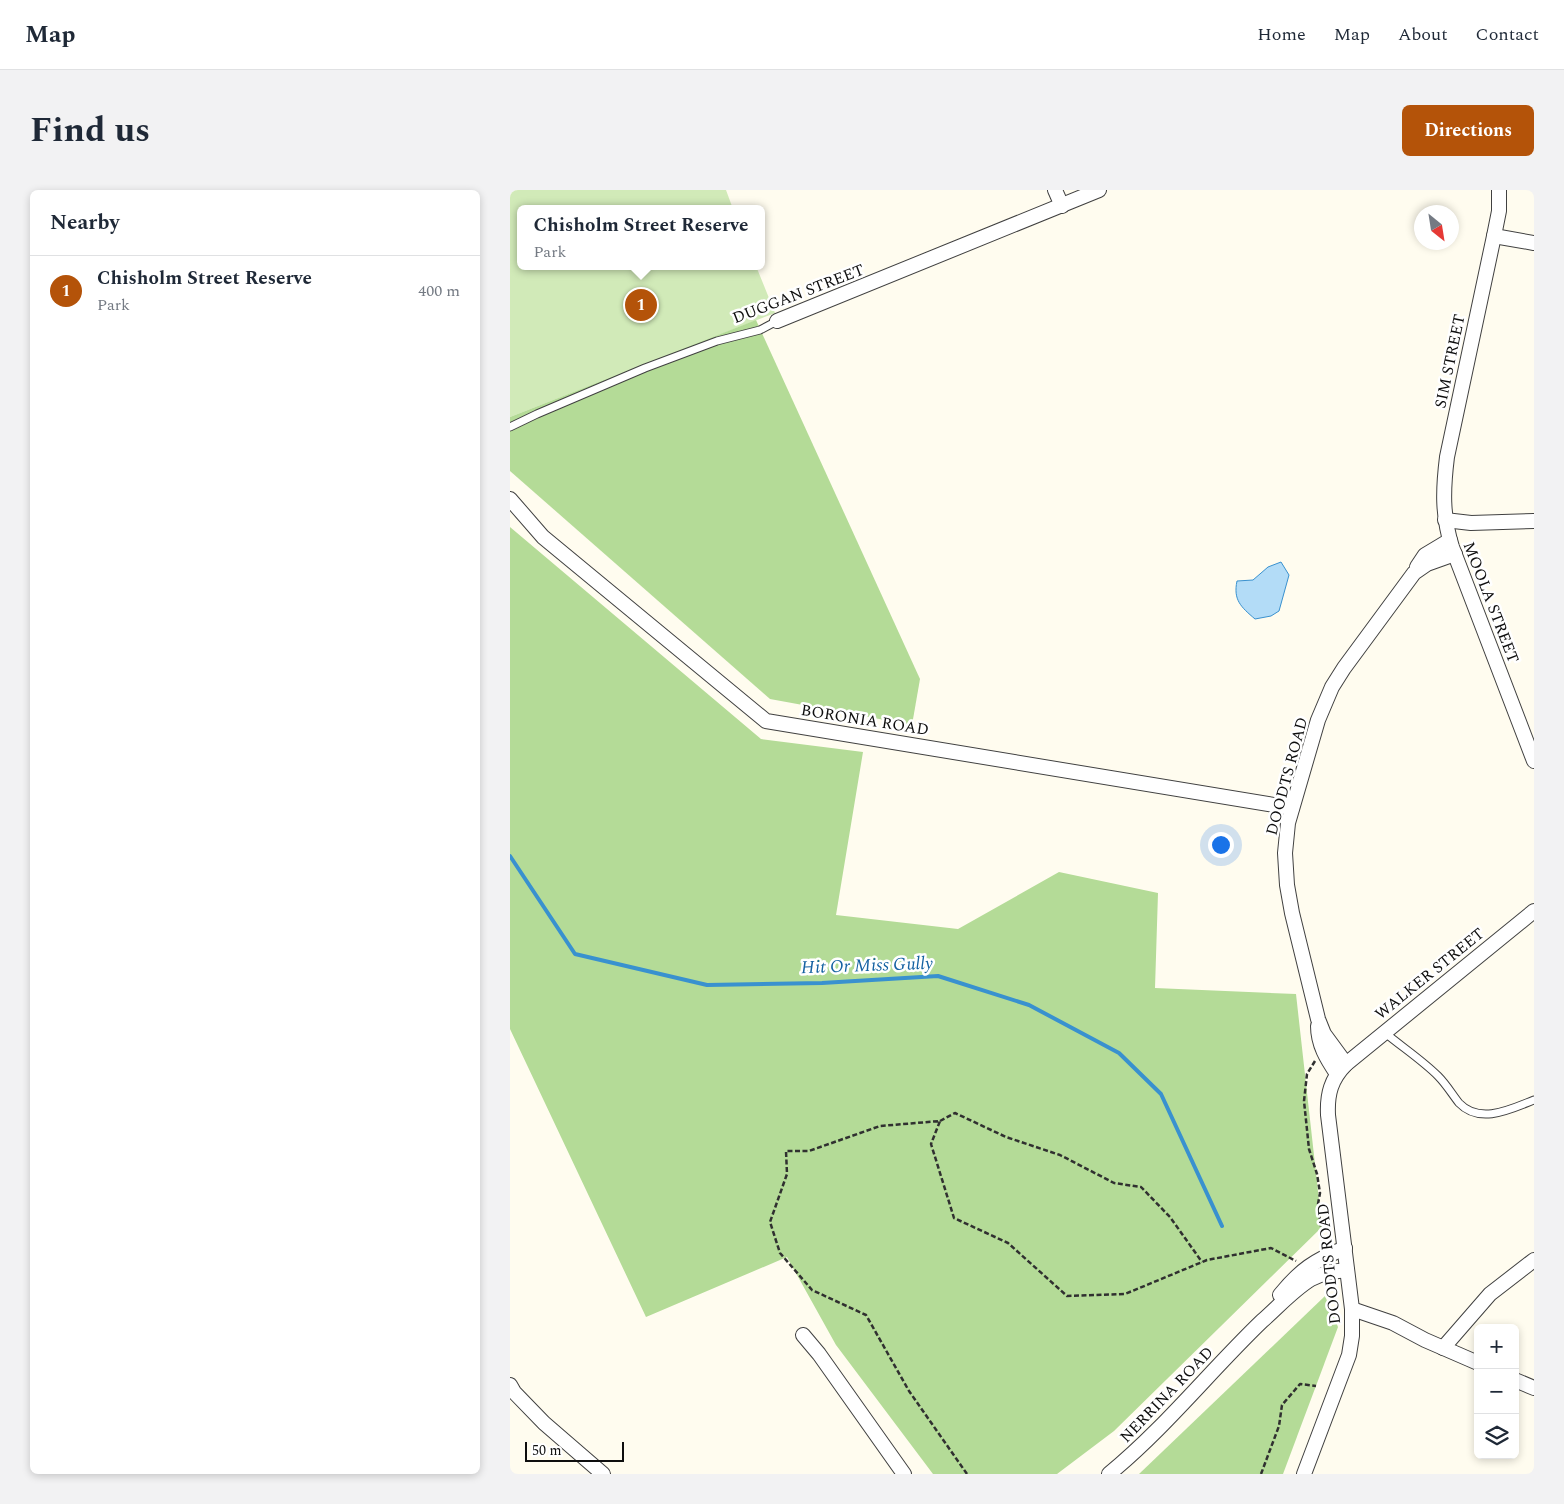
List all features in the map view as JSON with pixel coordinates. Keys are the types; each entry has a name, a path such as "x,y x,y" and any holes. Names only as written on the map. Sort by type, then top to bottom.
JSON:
{"street":[{"path":"1054,190 1062,206"},
{"name":"DUGGAN STREET","path":"777,321 1099,190"},
{"name":"SIM STREET","path":"1450,540 1445,520 1444,494 1447,457 1499,211 1499,190"},
{"path":"1494,236 1534,242"},
{"name":"BORONIA ROAD","path":"510,499 547,541 766,721 1292,808"},
{"path":"1445,520 1476,523 1534,520"},
{"name":"DOODTS ROAD","path":"1304,1474 1349,1355 1352,1336 1352,1309 1348,1270 1328,1104 1328,1091 1336,1074 1346,1064 1322,1031 1292,913 1286,878 1285,846 1288,823 1318,720 1332,687 1425,555 1450,540"},
{"name":"MOOLA STREET","path":"1450,540 1534,761"},
{"name":"DOODTS ROAD","path":"1412,576 1427,564 1455,554"},
{"name":"WALKER STREET","path":"1346,1064 1534,911"},
{"name":"DOODTS ROAD","path":"1316,1011 1318,1038 1323,1052 1336,1074"},
{"name":"NERRINA ROAD","path":"1109,1474 1136,1452 1161,1427 1246,1336 1291,1282 1306,1268 1345,1248"},
{"path":"1443,1348 1490,1294 1534,1260"},
{"name":"NERRINA ROAD","path":"1246,1336 1307,1281 1322,1274 1348,1270"},
{"path":"1352,1309 1393,1323 1474,1361"},
{"path":"803,1335 819,1354 904,1474"},
{"path":"1519,1382 1534,1388"},
{"path":"510,1384 514,1392 544,1423 603,1474"}],"lane":[{"name":"DUGGAN STREET","path":"510,427 645,368 717,340 763,329 777,321"},
{"path":"1384,1032 1437,1075 1469,1111 1494,1114 1534,1100"}],"path":[{"path":"1323,1052 1307,1074 1304,1101 1309,1149 1317,1174 1320,1193 1318,1204 1325,1257"},
{"path":"968,1474 909,1391 866,1315 812,1290 780,1253 770,1222 788,1174 786,1151 809,1152 880,1126 940,1121 954,1113 1006,1138 1060,1155 1114,1183 1141,1187 1170,1217 1202,1262"},
{"path":"940,1121 932,1144 954,1218 1008,1243 1067,1296 1125,1294 1207,1260 1271,1248 1306,1268"},
{"path":"1261,1474 1279,1426 1282,1405 1300,1384 1316,1386"}],"green space":[{"path":"510,190 726,190 732,205 517,205 517,270 758,270 775,313 510,417"},
{"path":"756,320 920,679 912,725 770,699 510,471 510,417"},
{"path":"510,527 761,739 863,752 836,915 958,929 1059,872 1158,893 1155,988 1296,994 1322,1227 1114,1431 1057,1474 933,1474 836,1345 787,1257 646,1317 510,1029"},
{"path":"1325,1296 1338,1327 1283,1474 1139,1474"}],"water":[{"path":"1281,562 1289,575 1279,611 1271,616 1255,619 1239,603 1236,593 1237,581 1253,580 1268,567"}],"waterway":[{"name":"Hit Or Miss Gully","path":"510,856 575,954 707,985 822,983 938,976 1029,1005 1119,1053 1161,1094 1222,1226"}],"place":[{"name":"Chisholm Street Reserve","path":"641,305"}]}
